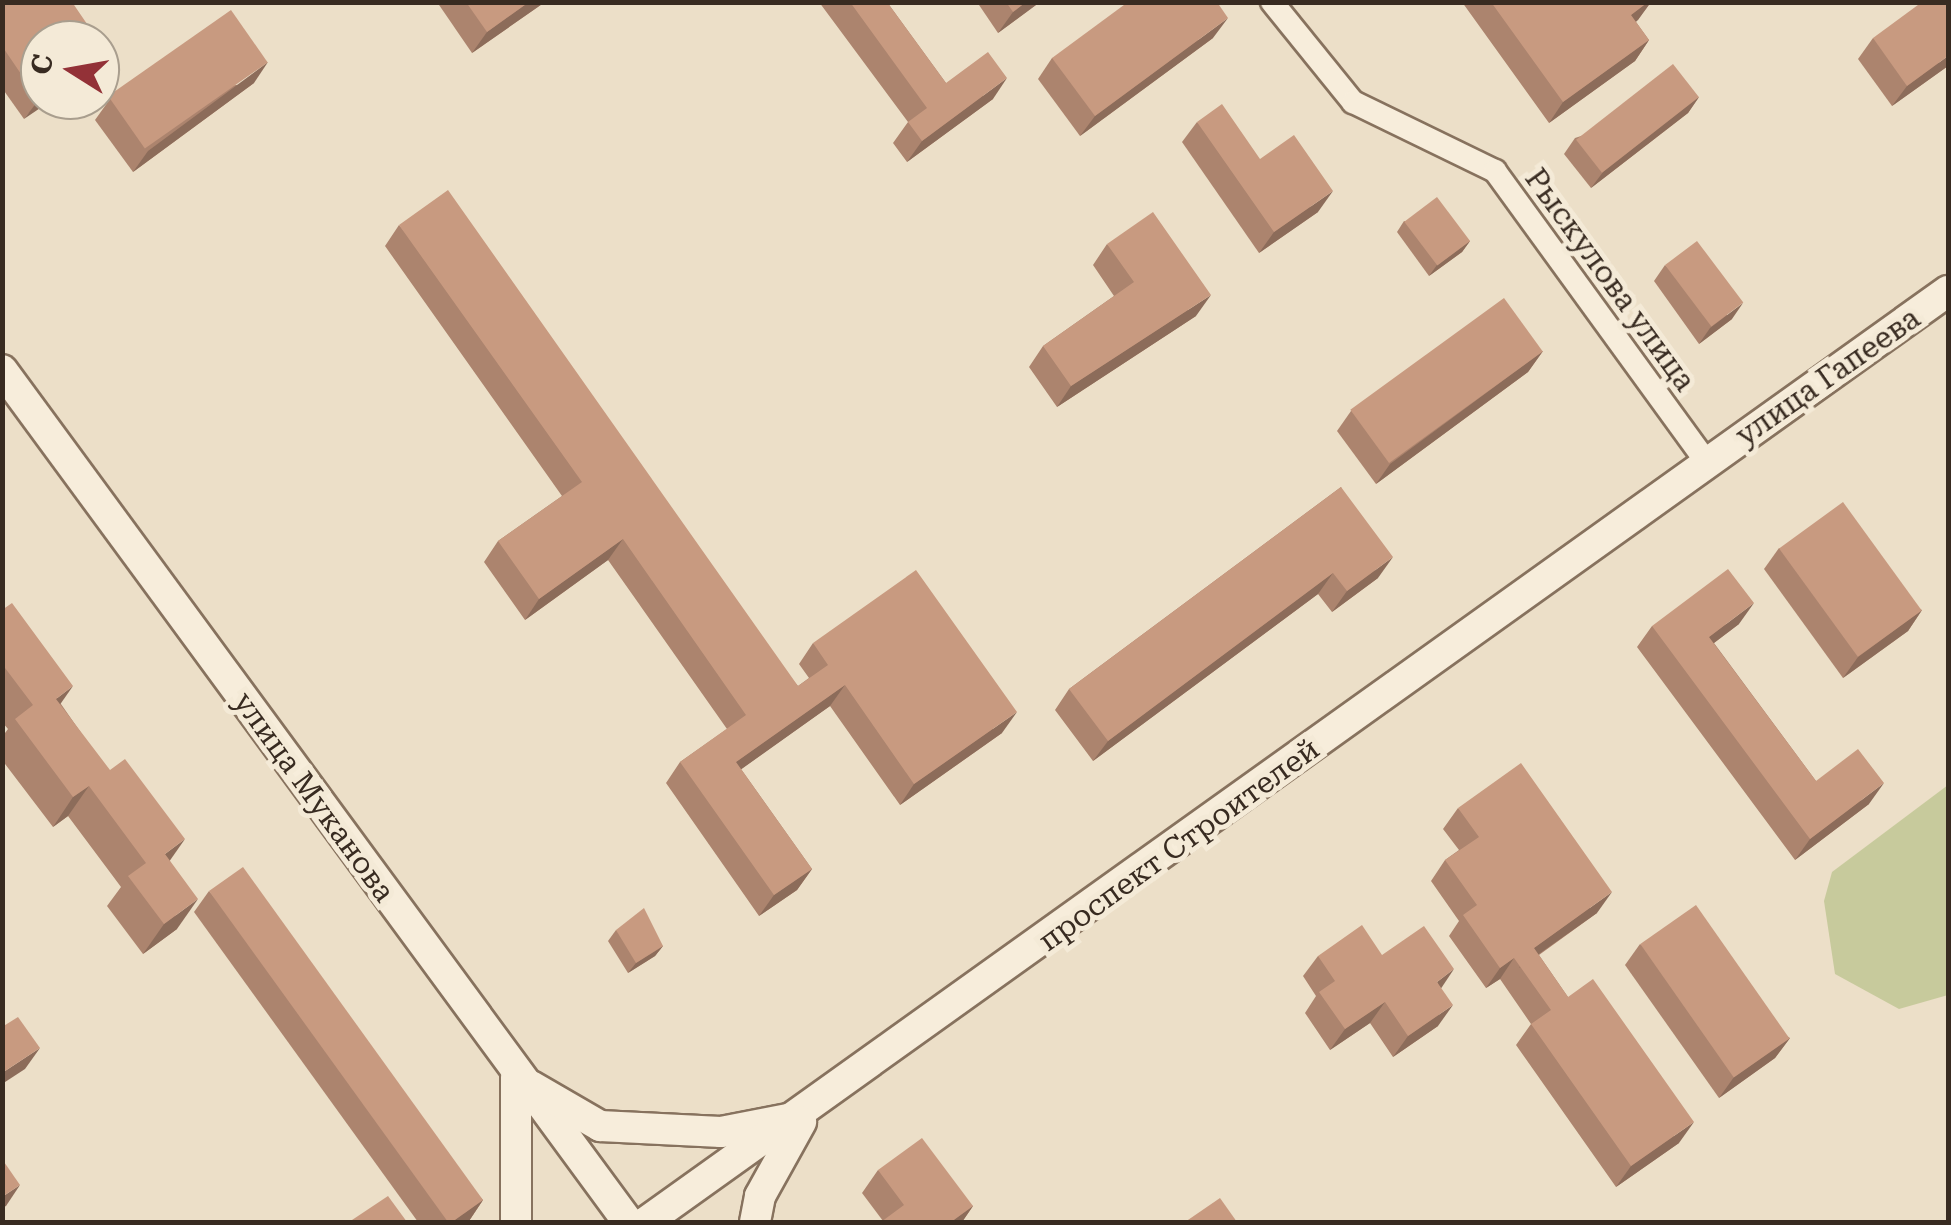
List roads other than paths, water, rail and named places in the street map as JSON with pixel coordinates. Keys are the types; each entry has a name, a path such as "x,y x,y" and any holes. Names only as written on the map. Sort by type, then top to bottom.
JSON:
{"main road":[{"name":"улица Гапеева","path":"1706,461 1948,291"},
{"name":"улица Муканова","path":"5,379 516,1077 628,1222"},
{"name":"проспект Строителей","path":"646,1222 805,1115 1706,461"},
{"path":"516,1077 600,1126 721,1132 805,1115"},
{"path":"516,1077 516,1222"},
{"path":"755,1222 760,1196 805,1115"}],"street":[{"name":"Рыскулова улица","path":"1272,2 1353,102 1495,171 1706,461"}]}
